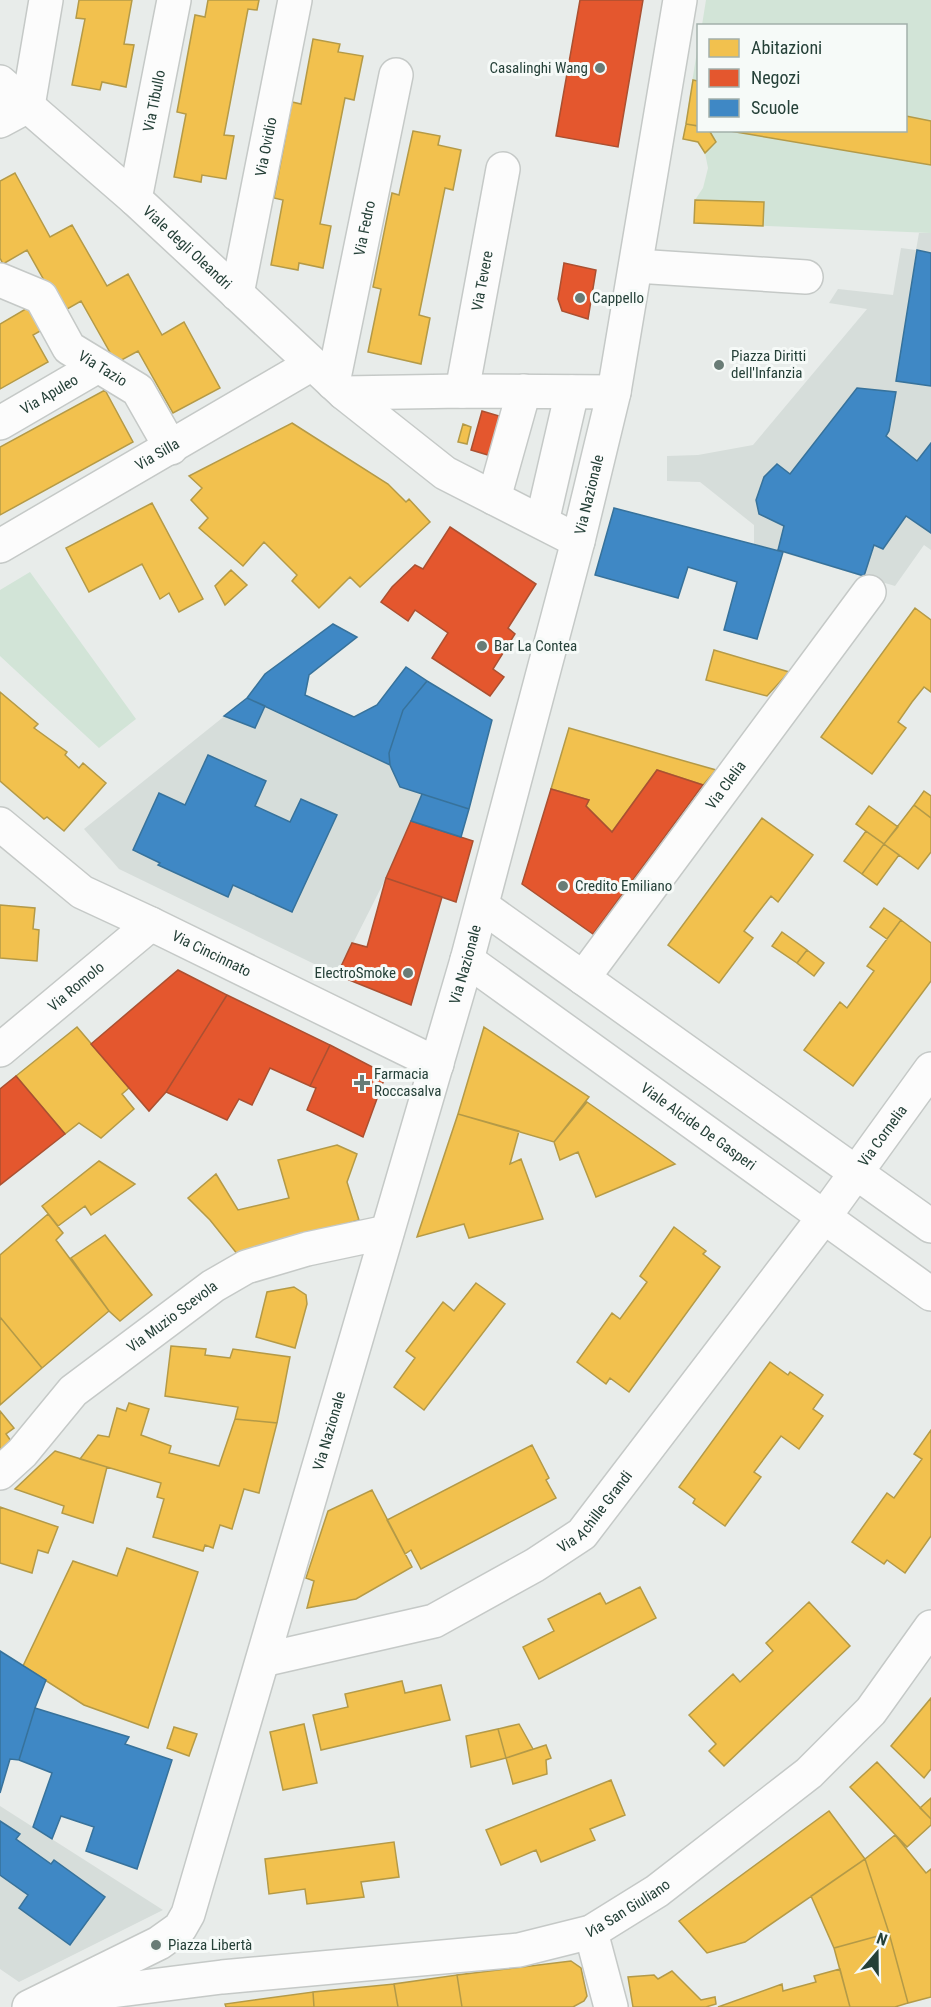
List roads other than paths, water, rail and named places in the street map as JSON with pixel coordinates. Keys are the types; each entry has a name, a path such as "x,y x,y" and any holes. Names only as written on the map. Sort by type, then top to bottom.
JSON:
{"street":[{"path":"0,121 28,106 46,0"},
{"name":"Via Tibullo","path":"135,200 174,0"},
{"name":"Via Ovidio","path":"237,294 295,0"},
{"name":"Via Nazionale","path":"37,2003 159,1943 180,1928 188,1914 482,906 578,541 614,392 680,0"},
{"name":"Via Fedro","path":"330,380 396,75"},
{"name":"Viale degli Oleandri","path":"0,82 135,200 330,380 445,472 578,541"},
{"name":"Via Tevere","path":"462,391 503,169"},
{"path":"636,266 806,277"},
{"name":"Via Tazio","path":"0,280 41,297 69,348 138,390 171,448"},
{"name":"Via Apuleo","path":"0,423 98,366"},
{"path":"330,380 462,391 614,392"},
{"name":"Via Silla","path":"0,546 171,448 330,380"},
{"path":"494,498 524,391"},
{"path":"542,522 572,392"},
{"name":"Via Clelia","path":"583,978 869,592"},
{"name":"Via Cincinnato","path":"0,824 82,892 437,1064"},
{"path":"482,906 931,1226"},
{"name":"Via Romolo","path":"0,1050 151,924"},
{"name":"Viale Alcide De Gasperi","path":"466,960 931,1294"},
{"name":"Via Cornelia","path":"824,1217 931,1069"},
{"name":"Via Achille Grandi","path":"263,1660 434,1621 535,1565 582,1534 824,1217"},
{"name":"Via Muzio Scevola","path":"0,1473 22,1454 73,1391 213,1286 246,1267 307,1249 387,1232"},
{"name":"Via San Giuliano","path":"37,2003 192,1994 222,1977 519,1950 591,1932 657,1891 809,1773 871,1711 931,1627"},
{"path":"591,1932 611,2007"}],"place":[{"name":"Casalinghi Wang","path":"600,68"},
{"name":"Cappello","path":"580,298"},
{"name":"Piazza Diritti dell'Infanzia","path":"719,365"},
{"name":"Bar La Contea","path":"482,646"},
{"name":"Credito Emiliano","path":"563,886"},
{"name":"ElectroSmoke","path":"408,973"},
{"name":"Farmacia Roccasalva","path":"362,1083"},
{"name":"Piazza Libertà","path":"156,1945"}]}
